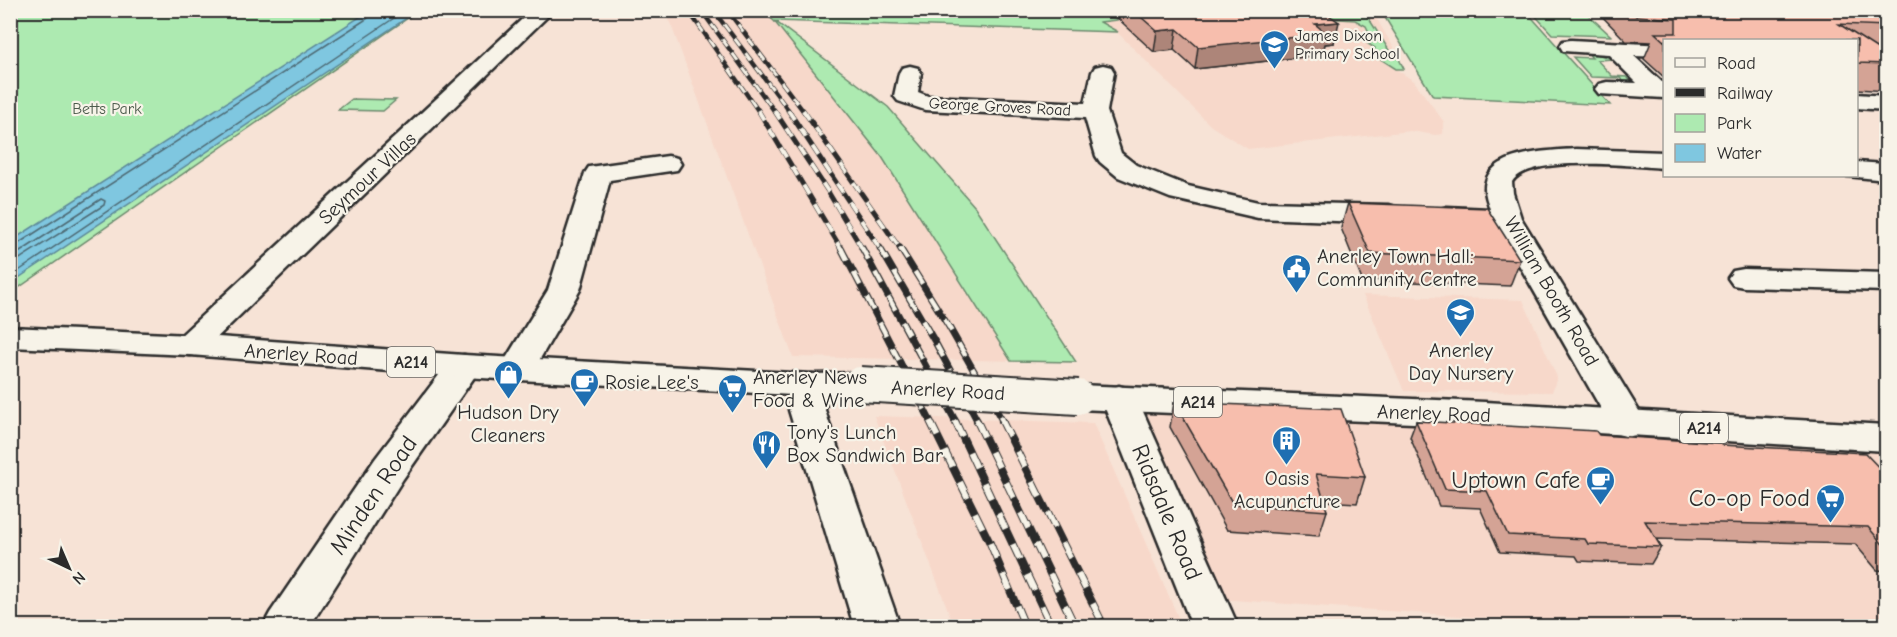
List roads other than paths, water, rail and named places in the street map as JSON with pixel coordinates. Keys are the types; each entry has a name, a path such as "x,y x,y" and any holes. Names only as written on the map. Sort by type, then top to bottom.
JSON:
{"street":[{"name":"Seymour Villas","path":"190,345 544,10"},
{"path":"1571,46 1663,51"},
{"path":"1615,49 1661,91"},
{"name":"George Groves Road","path":"1103,72 1095,111 1109,156 1127,171 1180,192 1258,210 1507,218"},
{"name":"George Groves Road","path":"908,84 925,103 1095,111"},
{"path":"1607,89 1661,91"},
{"path":"1858,101 1887,103"},
{"name":"William Booth Road","path":"1629,424 1507,218 1499,187 1500,177 1508,169 1521,164 1563,156 1663,160"},
{"path":"519,368 564,290 598,173 668,164"},
{"path":"1858,170 1887,172"},
{"path":"1744,278 1887,282"},
{"name":"Anerley Road","path":"10,337 190,345 465,366 812,385 860,384 1078,397 1485,414 1887,438"},
{"name":"Minden Road","path":"286,627 389,469 465,366"},
{"path":"812,385 807,410 812,429 877,627"},
{"name":"Ridsdale Road","path":"1119,398 1215,627"}],"water":[{"path":"369,11 417,11 17,279 11,279 11,241"}],"railway":[{"path":"688,10 759,112"},
{"path":"701,10 775,112"},
{"path":"713,10 790,112"},
{"path":"727,10 804,112"},
{"path":"758,110 842,250"},
{"path":"774,110 827,190 863,250"},
{"path":"788,110 881,250"},
{"path":"803,110 901,250"},
{"path":"841,248 931,422"},
{"path":"862,248 956,422"},
{"path":"880,248 978,422"},
{"path":"900,248 949,327 1003,422"},
{"path":"930,421 990,543 1025,626"},
{"path":"955,421 1051,626"},
{"path":"977,421 1075,626"},
{"path":"1002,421 1104,626"}],"place":[{"name":"James Dixon Primary School","path":"1274,70"},
{"name":"Anerley Town Hall: Community Centre","path":"1296,294"},
{"name":"Anerley Day Nursery","path":"1461,338"},
{"name":"Hudson Dry Cleaners","path":"508,400"},
{"name":"Rosie Lee's","path":"584,408"},
{"name":"Anerley News Food & Wine","path":"732,414"},
{"name":"Oasis Acupuncture","path":"1287,466"},
{"name":"Tony's Lunch Box Sandwich Bar","path":"766,470"},
{"name":"Uptown Cafe","path":"1601,506"},
{"name":"Co-op Food","path":"1831,524"}],"park label":[{"name":"Betts Park","path":"107,108"}]}
